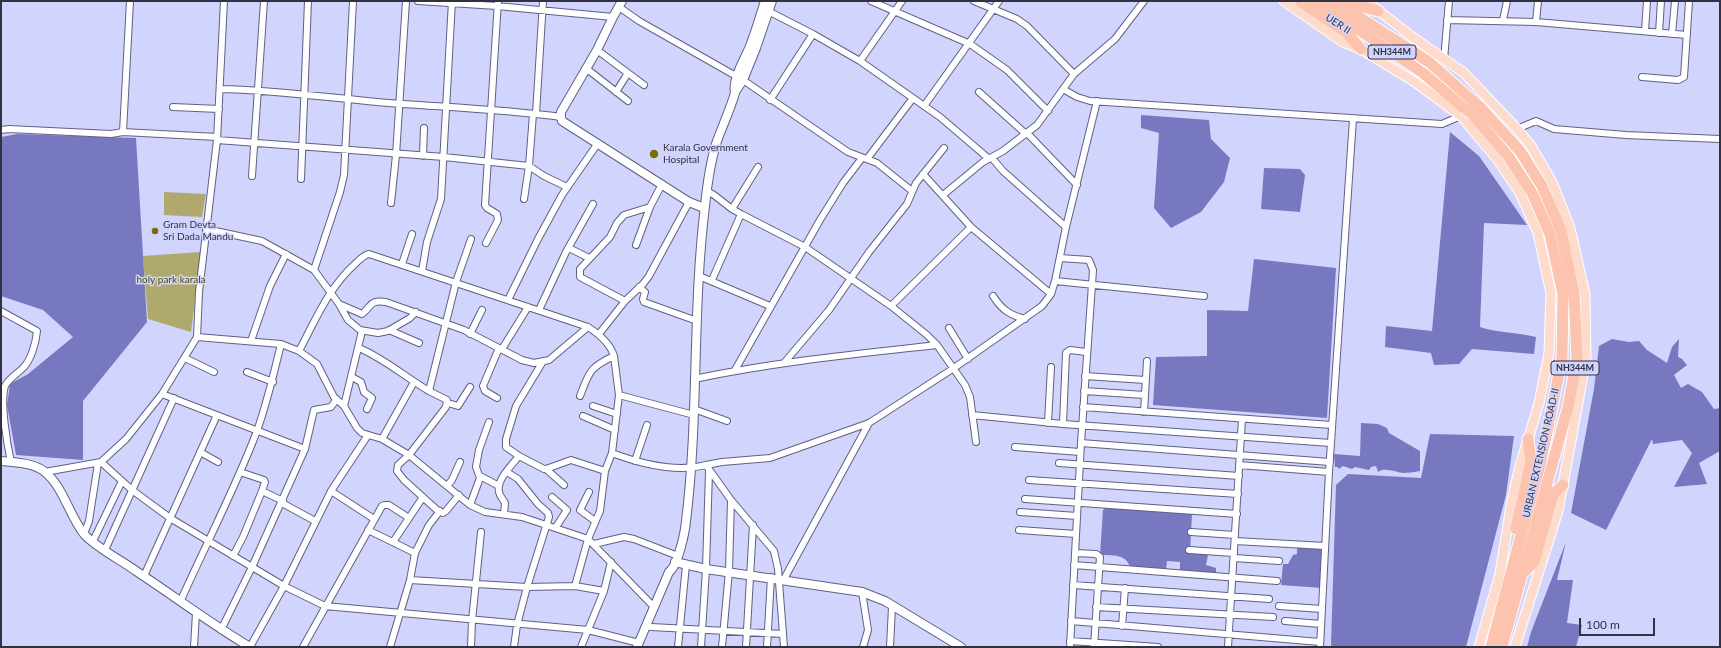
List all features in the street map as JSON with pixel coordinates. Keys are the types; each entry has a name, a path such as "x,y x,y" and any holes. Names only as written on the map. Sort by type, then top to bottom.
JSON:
{"highway":[{"path":"1300,1 1347,34 1361,49"},
{"name":"URBAN EXTENSION ROAD-II","path":"1316,1 1423,73 1471,109 1520,151 1542,186 1562,231 1574,293 1577,359 1568,407 1502,647"},
{"name":"URBAN EXTENSION ROAD-II","path":"1334,1 1429,62 1471,109 1508,156 1532,193 1550,234 1563,294 1562,358 1540,465 1491,647"},
{"path":"1350,1 1359,6 1378,11"},
{"path":"1518,547 1516,530 1531,461 1528,439"},
{"path":"1522,575 1534,562 1553,494 1563,485"}],"main road":[{"path":"640,646 651,627 672,574 686,523 692,469 694,379 704,208 716,146 735,93 738,89 740,78 756,48 765,7 772,1"},
{"name":"UER II","path":"1284,1 1343,42 1361,49 1415,82 1471,109 1498,160 1520,193 1538,233 1551,293 1549,353 1539,403 1512,500 1500,574 1479,647"},
{"path":"1366,1 1444,60 1464,73 1517,129 1531,146 1552,182 1570,228 1585,294 1586,359 1558,511 1515,647"},
{"path":"620,4 587,69 561,112 561,118 690,202 704,208"},
{"path":"1,461 40,469 46,472 54,482 84,534 105,550 181,600 196,613 250,647"},
{"path":"677,559 686,565 778,578 862,592 875,596 961,647"},
{"path":"640,646 654,607 669,572 672,570"}],"street":[{"path":"123,132 130,1"},
{"path":"46,472 99,462 126,439 162,394 197,337 199,292 217,139 224,1"},
{"path":"252,176 264,1"},
{"path":"301,179 308,1"},
{"path":"314,270 340,192 344,175 353,1"},
{"path":"391,203 400,104 406,1"},
{"path":"418,1 498,4 542,11 613,17"},
{"path":"524,199 534,114 543,1"},
{"path":"871,1 970,44 1007,70 1048,111"},
{"path":"860,61 902,1"},
{"path":"974,1 1017,20 1031,29 1074,74"},
{"path":"924,106 970,44 999,1"},
{"path":"943,195 990,158 1003,151 1037,125 1074,74 1115,39 1144,1"},
{"path":"1444,60 1449,1"},
{"path":"1503,20 1507,1"},
{"path":"1536,22 1538,1"},
{"path":"1645,31 1647,1"},
{"path":"1659,33 1661,1"},
{"path":"1672,34 1675,1"},
{"path":"1642,77 1675,80 1682,79 1684,73 1689,1"},
{"path":"422,271 427,242 441,198 452,2"},
{"path":"486,243 498,220 497,214 485,205 498,4"},
{"path":"620,4 639,21 740,78 848,152 877,163 912,191"},
{"path":"765,7 860,61 949,124 990,158 1066,227"},
{"path":"1448,20 1503,20 1536,22 1687,35"},
{"path":"770,100 813,34"},
{"path":"597,50 644,85"},
{"path":"587,69 628,101"},
{"path":"616,92 628,73"},
{"path":"220,89 258,90 400,104 491,110 561,118"},
{"path":"1063,89 1082,99 1097,101 1442,124 1488,99"},
{"path":"980,92 1027,134 1077,185"},
{"path":"735,370 770,306 843,183 913,98"},
{"path":"612,453 635,462 692,469 708,468 722,462 770,458 869,423 968,359 1026,319 1042,306 1051,294 1097,101"},
{"path":"173,107 219,109"},
{"path":"1071,621 1320,645 1329,472 1353,119"},
{"path":"1517,129 1536,121 1554,129 1626,135 1720,139"},
{"path":"423,156 424,128"},
{"path":"1,130 9,129 111,134 123,132 444,157 529,166 544,176 567,187"},
{"path":"508,300 538,239 567,187 598,143"},
{"path":"784,363 829,310 869,252 908,204 912,197 912,191 923,174 944,148"},
{"path":"732,209 758,167"},
{"path":"923,174 971,227 1051,294"},
{"path":"636,245 650,207 662,184"},
{"path":"707,191 732,209 805,247 913,322 937,345 968,390 976,442"},
{"path":"599,334 625,301 649,276 690,202"},
{"path":"539,310 569,248 593,204"},
{"path":"625,301 580,277 580,269 610,237 617,223 624,215 650,207"},
{"path":"712,280 742,214"},
{"path":"891,306 971,227"},
{"path":"206,229 262,241 314,270 339,304 348,320 362,331 378,333 389,330 410,318 416,312"},
{"path":"402,264 412,234"},
{"path":"429,391 456,282 471,239"},
{"path":"569,248 589,258"},
{"path":"250,341 270,286 286,254"},
{"path":"299,351 330,292 347,271 366,254 372,254 528,306 588,327 599,334 612,350 614,356 619,395 612,453 605,471 600,511 588,539 575,586"},
{"path":"1060,258 1089,260 1092,266 1070,644 1158,647"},
{"path":"699,276 712,280 770,306"},
{"path":"1055,281 1092,286 1204,296"},
{"path":"639,287 645,292 644,302 697,321"},
{"path":"993,296 1000,307 1009,314 1026,319"},
{"path":"339,304 363,314 372,302 386,302 416,312 470,334 522,360 534,363 542,363 549,360 588,327"},
{"path":"497,398 485,391 483,383 500,349 528,306"},
{"path":"470,334 482,310"},
{"path":"1,311 37,331 29,359 24,367 8,381 3,392 3,410 11,462"},
{"path":"949,328 968,359"},
{"path":"389,330 419,343"},
{"path":"344,406 362,331"},
{"path":"197,337 281,344 299,351 317,364 336,400 344,406 357,428 368,435 382,439 409,455 470,505 485,512 522,517 556,527 588,539 654,607"},
{"path":"181,600 240,472 257,430 272,382 281,344"},
{"path":"694,379 735,370 784,363 937,345"},
{"path":"359,348 391,364 414,382 447,400 448,403 458,406 470,387"},
{"path":"1063,424 1066,353 1070,350 1086,352"},
{"path":"580,396 589,372 593,368 614,356"},
{"path":"185,358 214,372"},
{"path":"1144,412 1146,361"},
{"path":"542,363 516,406 506,439 506,447 519,456 546,469 564,485"},
{"path":"1048,423 1051,367"},
{"path":"247,372 272,382"},
{"path":"352,376 361,382 364,392 372,398 367,409"},
{"path":"1085,376 1146,380"},
{"path":"382,439 414,382"},
{"path":"1084,390 1145,396"},
{"path":"162,394 305,449"},
{"path":"619,395 727,421"},
{"path":"105,550 174,398"},
{"path":"221,630 252,567 305,449 314,410 331,407 336,400"},
{"path":"448,403 409,455 398,465 397,471 404,480 440,511 446,511 459,495"},
{"path":"593,406 617,414"},
{"path":"1083,407 1332,425"},
{"path":"144,576 217,415"},
{"path":"972,415 1082,426 1331,443"},
{"path":"583,416 615,430"},
{"path":"1228,647 1242,419"},
{"path":"489,422 479,450 476,469 480,476 499,486"},
{"path":"767,647 778,578 869,423"},
{"path":"635,462 647,425"},
{"path":"250,647 284,586 331,491 368,435"},
{"path":"1081,443 1330,462"},
{"path":"1015,447 1080,452"},
{"path":"200,452 218,462"},
{"path":"504,514 505,503 501,498 499,486 519,456"},
{"path":"546,469 571,460 605,471"},
{"path":"99,462 132,490 170,518 284,586 325,606 399,612 472,621 588,630 640,646"},
{"path":"84,534 89,521 99,462"},
{"path":"447,486 452,480 460,462"},
{"path":"1059,463 1239,476"},
{"path":"1239,465 1329,472"},
{"path":"708,468 731,500 774,551 777,560 784,647"},
{"path":"701,647 706,568 708,468"},
{"path":"233,556 243,537 265,482 264,480 240,472"},
{"path":"507,472 518,479 538,504 548,513 547,525 527,587 517,625 514,647"},
{"path":"470,505 480,476"},
{"path":"1029,480 1238,494"},
{"path":"93,541 122,481"},
{"path":"262,491 315,521"},
{"path":"331,491 374,519"},
{"path":"589,492 580,510 595,521"},
{"path":"393,542 423,497"},
{"path":"552,497 567,510 556,527"},
{"path":"1024,499 1236,514"},
{"path":"722,647 729,572 731,500"},
{"path":"302,647 374,519 384,505 389,505 409,518"},
{"path":"390,647 399,612 410,580 416,553 430,525 440,511"},
{"path":"1020,512 1077,516"},
{"path":"746,647 753,525"},
{"path":"368,530 416,553"},
{"path":"1019,530 1076,534"},
{"path":"471,647 472,621 481,532"},
{"path":"1191,532 1235,538 1325,546"},
{"path":"594,544 624,537 634,539 677,559"},
{"path":"1190,550 1279,561"},
{"path":"1075,553 1098,555 1100,557 1094,645"},
{"path":"581,647 604,591 611,562"},
{"path":"678,647 686,565"},
{"path":"1074,565 1232,578 1277,580"},
{"path":"410,580 527,587 575,586 604,591"},
{"path":"1073,585 1231,595 1269,599"},
{"path":"1122,626 1124,588"},
{"path":"862,592 868,630 863,647"},
{"path":"1279,606 1322,609"},
{"path":"890,647 892,607"},
{"path":"1096,607 1230,614 1273,618"},
{"path":"194,647 196,613"},
{"path":"1285,621 1321,624"},
{"path":"651,627 703,628 747,633 783,634"}],"green space":[{"path":"164,192 206,194 202,217 164,215"},
{"name":"holy park karala","path":"201,252 191,332 148,319 143,256"}],"shaded area":[{"path":"1141,115 1209,120 1211,139 1230,158 1224,182 1201,212 1171,228 1154,208 1159,133 1141,128"},
{"path":"1450,132 1479,156 1527,225 1484,223 1480,327 1536,337 1534,354 1472,349 1459,364 1434,365 1431,353 1385,347 1386,326 1432,331"},
{"path":"17,134 136,138 147,322 83,401 83,460 16,455 7,405 10,384 28,374 73,337 43,310 1,296 1,137"},
{"path":"1264,168 1300,169 1305,175 1300,212 1261,209"},
{"path":"1254,259 1336,268 1327,418 1153,405 1156,357 1207,356 1207,310 1248,311"},
{"path":"1612,339 1629,342 1639,341 1647,350 1667,363 1672,347 1679,339 1678,357 1687,365 1674,375 1681,388 1688,384 1702,392 1714,409 1720,408 1720,451 1699,463 1707,484 1674,487 1692,453 1682,440 1653,444 1652,439 1606,530 1571,513 1594,389 1599,346"},
{"path":"1361,423 1378,424 1387,428 1389,433 1420,451 1420,471 1403,473 1384,470 1378,472 1376,466 1371,467 1369,470 1355,467 1352,469 1343,466 1339,469 1338,467 1335,467 1334,454 1360,456"},
{"path":"1430,434 1514,436 1506,495 1466,647 1332,647 1336,485 1348,474 1421,478"},
{"path":"1107,507 1192,514 1190,552 1208,555 1206,565 1216,568 1216,574 1180,571 1180,562 1167,561 1166,570 1130,567 1122,557 1100,555 1103,510"},
{"path":"1566,542 1557,580 1573,580 1567,623 1582,625 1576,647 1527,647 1531,632"},
{"path":"1297,547 1324,549 1322,588 1281,585 1283,564 1288,564 1293,555 1297,554"}],"place":[{"name":"Karala Government Hospital","path":"654,154"},
{"name":"Gram Devta Sri Dada Mandu","path":"155,231"}]}
